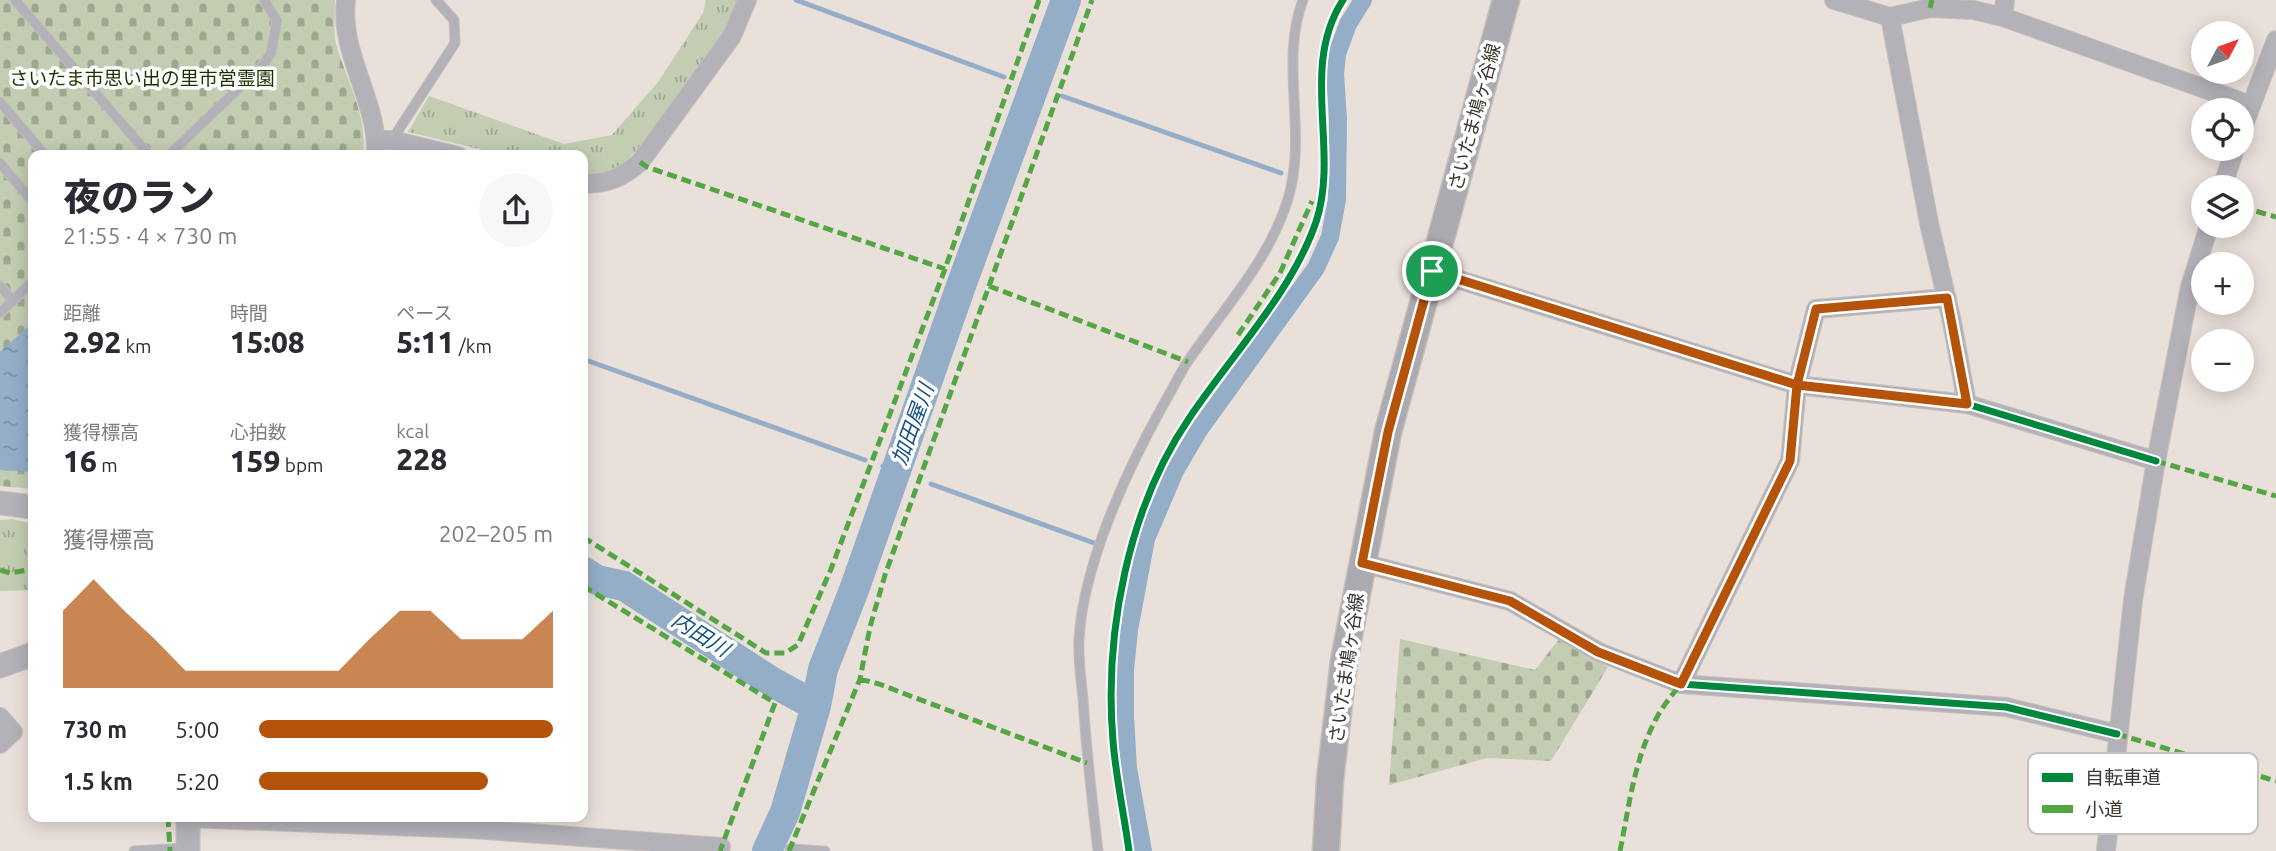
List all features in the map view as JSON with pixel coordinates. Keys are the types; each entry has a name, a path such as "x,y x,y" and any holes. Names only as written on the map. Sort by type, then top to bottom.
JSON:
{"main road":[{"name":"さいたま鳩ヶ谷線","path":"1326,851 1330,780 1344,661 1388,432 1506,0"}],"street":[{"path":"346,0 346,31 381,145 416,150"},
{"path":"588,184 607,183 640,162 717,59 732,36 747,0"},
{"path":"1840,1 1890,17 1930,8 2004,9 2232,98"},
{"path":"1890,17 1967,404"},
{"path":"2253,98 2276,40"},
{"path":"2116,753 2133,600 2156,461 2190,287 2205,238"},
{"path":"1432,271 1797,385 1967,404 2156,461"},
{"path":"1681,684 1790,461 1797,385 1816,309 1947,298"},
{"path":"0,503 28,507"},
{"path":"1362,563 1510,601 1598,652 1681,684 2006,707 2118,734"},
{"path":"0,666 28,656"},
{"path":"0,717 13,732 0,744"},
{"path":"188,822 188,850"},
{"path":"291,822 472,829 721,847"}],"lane":[{"path":"15,0 145,150"},
{"path":"174,150 261,67 271,53 277,21 264,0"},
{"path":"381,145 455,43 454,20 436,0"},
{"path":"1098,851 1087,762 1079,642 1084,598 1109,521 1139,449 1188,362 1266,249 1288,199 1294,167 1297,123 1294,31 1303,0"},
{"path":"0,102 41,150"},
{"path":"0,163 28,196"},
{"path":"0,286 13,301"},
{"path":"0,313 28,286"},
{"path":"790,849 825,851"},
{"path":"134,851 188,850"}],"green space":[{"name":"さいたま市思い出の里市営霊園","path":"0,0 335,0 336,44 360,113 363,150 28,150 28,489 0,486"},
{"path":"706,0 737,0 716,48 669,115 617,171 596,177 588,175 588,150 484,150 408,132 429,96 564,144 612,135 658,82 703,13"},
{"path":"12,519 28,523 28,590 0,591 0,520"},
{"path":"1560,638 1608,667 1551,761 1487,758 1389,785 1400,639 1535,670"}],"water":[{"path":"28,327 28,472 0,470 0,352"}],"waterway":[{"path":"796,0 1004,77"},
{"name":"加田屋川","path":"767,851 785,812 816,706 823,669 854,590 962,283 1066,0"},
{"path":"1143,851 1128,768 1125,670 1129,630 1146,539 1175,471 1199,430 1316,268 1330,237 1337,199 1337,54 1348,24 1363,0"},
{"name":"加田屋川","path":"1022,83 1045,91"},
{"path":"1062,96 1281,173"},
{"path":"588,361 865,460"},
{"name":"加田屋川","path":"883,466 908,475"},
{"path":"931,484 1094,543"},
{"name":"内田川","path":"588,574 597,580 624,586 774,683 816,706"}],"marked path":[{"path":"588,540 766,653 785,653 798,645 831,569 945,269 1039,0"},
{"path":"789,851 860,679 870,627 885,575 1092,0"},
{"path":"1930,8 1932,0"},
{"path":"640,162 647,167 945,269"},
{"path":"1238,335 1280,273 1312,201"},
{"path":"2254,211 2276,217"},
{"path":"989,286 1188,362"},
{"path":"2156,461 2276,496"},
{"path":"0,570 10,573 28,570"},
{"path":"588,589 775,703 720,851"},
{"path":"860,679 1087,763"},
{"path":"1620,851 1642,751 1658,715 1681,684"},
{"path":"2117,734 2181,753"},
{"path":"2258,776 2276,781"},
{"path":"168,822 170,851"}],"cycle path":[{"path":"1129,851 1114,755 1111,700 1117,615 1125,572 1151,490 1169,452 1190,417 1292,273 1316,222 1322,195 1324,166 1321,81 1324,53 1330,26 1343,0"},
{"path":"1431,271 1797,385 1967,404 2156,461"},
{"path":"1362,563 1510,601 1599,652 1681,684 2006,707 2117,734"}],"route":[{"path":"1432,271 1388,432 1362,563 1510,601 1598,652 1681,684 1790,461 1797,385 1967,404 1947,298 1816,309 1797,385 1432,271"}]}
